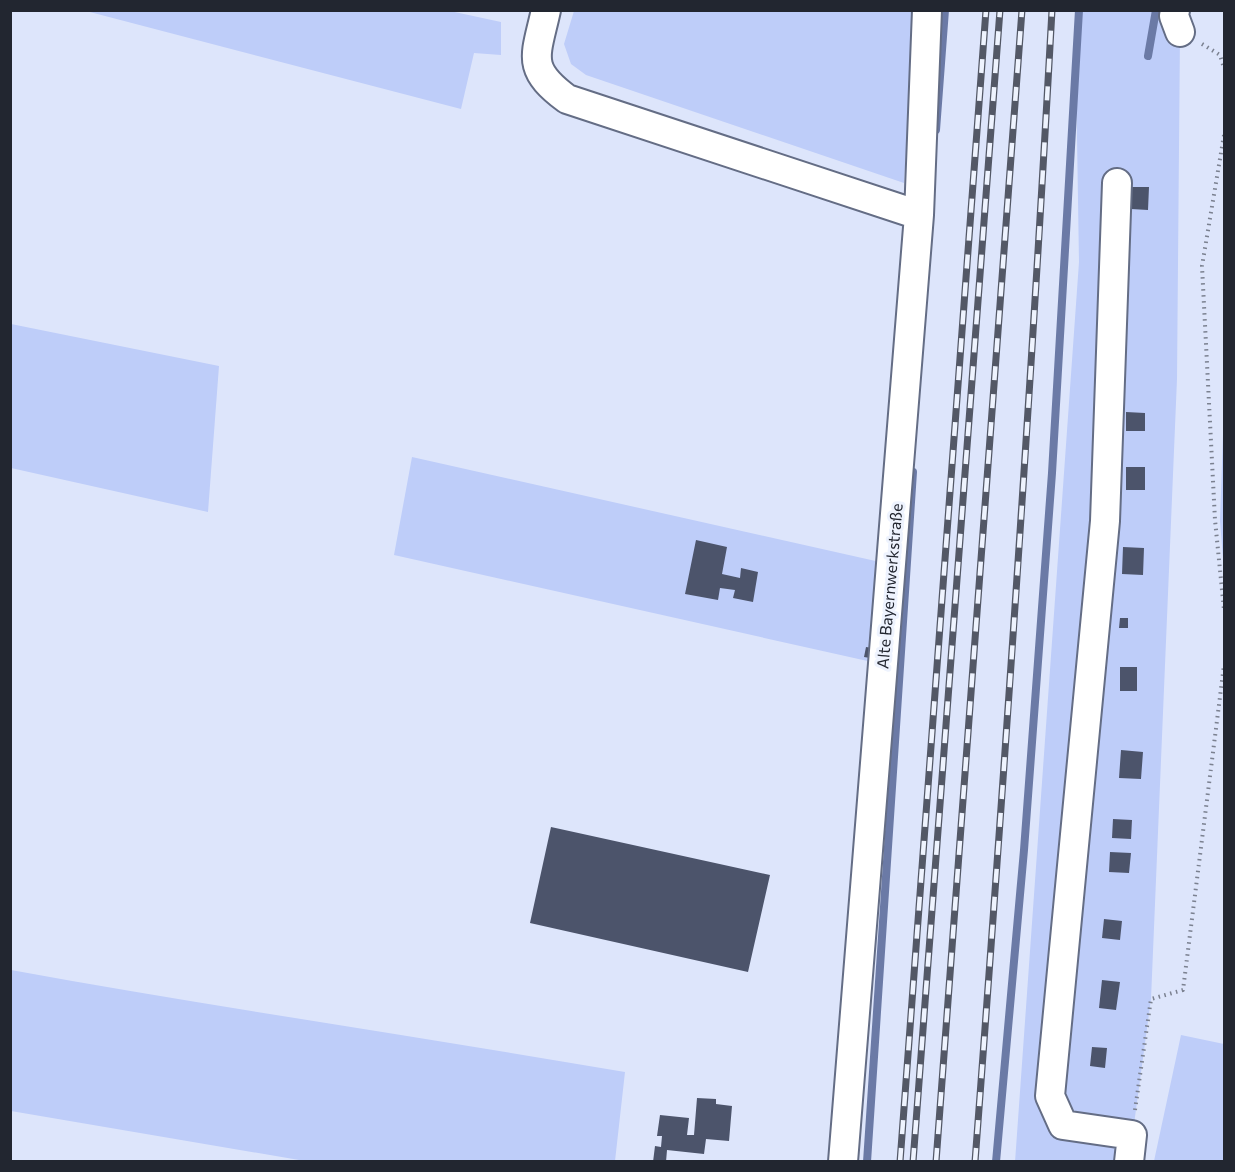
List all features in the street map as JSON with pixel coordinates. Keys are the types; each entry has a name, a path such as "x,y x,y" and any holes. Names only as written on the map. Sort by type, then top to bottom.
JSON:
{"street":[{"path":"546,10 535,59 540,73 550,87 567,99 919,215"},
{"name":"Alte Bayernwerkstraße","path":"843,1161 919,215 927,10"},
{"path":"1117,183 1105,521 1050,1096 1063,1125 1130,1148"}],"path":[{"path":"1178,21 1220,55 1224,68"},
{"path":"1224,135 1202,266 1215,520 1224,610"},
{"path":"1130,1148 1151,999 1183,990 1224,665"}],"shaded area":[{"path":"86,11 450,11 501,22 501,55 474,53 461,109"},
{"path":"574,11 915,11 904,183 586,75 571,64 564,44"},
{"path":"1075,11 1174,11 1180,32 1177,379 1151,999 1129,1161 1015,1162 1079,262"},
{"path":"11,324 219,366 208,512 11,468"},
{"path":"1224,405 1224,571 1220,521"},
{"path":"412,457 880,562 872,662 394,555"},
{"path":"11,970 625,1072 615,1161 305,1161 11,1111"},
{"path":"1181,1035 1224,1044 1224,1161 1154,1161"}],"building":[{"path":"1132,187 1149,187 1148,210 1131,209"},
{"path":"1126,412 1145,413 1145,431 1126,431"},
{"path":"1126,467 1145,467 1145,490 1126,490"},
{"path":"696,540 727,547 722,574 740,578 741,568 758,572 753,602 733,598 735,590 720,588 718,600 685,594"},
{"path":"1123,547 1144,548 1143,575 1122,574"},
{"path":"1120,618 1128,618 1128,628 1119,628"},
{"path":"866,647 872,648 870,658 864,657"},
{"path":"1120,667 1137,667 1137,691 1120,691"},
{"path":"1121,750 1143,752 1141,779 1119,778"},
{"path":"1113,819 1132,820 1131,839 1112,838"},
{"path":"551,827 770,875 748,972 530,923"},
{"path":"1110,852 1131,853 1129,873 1109,872"},
{"path":"1104,919 1122,921 1120,940 1102,938"},
{"path":"1102,980 1120,982 1116,1010 1099,1008"},
{"path":"1092,1047 1107,1048 1105,1068 1090,1066"},
{"path":"697,1098 716,1099 716,1104 732,1106 729,1141 706,1139 704,1154 667,1150 666,1162 653,1162 655,1146 661,1147 662,1136 657,1136 660,1115 689,1118 687,1135 694,1135"}],"waterway":[{"path":"936,130 945,10"},
{"path":"996,1162 1024,850 1052,473 1079,10"},
{"path":"1148,56 1156,10"},
{"path":"867,1162 913,472"}],"railway":[{"path":"900,1162 986,10"},
{"path":"913,1162 1000,10"},
{"path":"936,1162 1022,10"},
{"path":"975,1162 1016,586 1052,10"}]}
